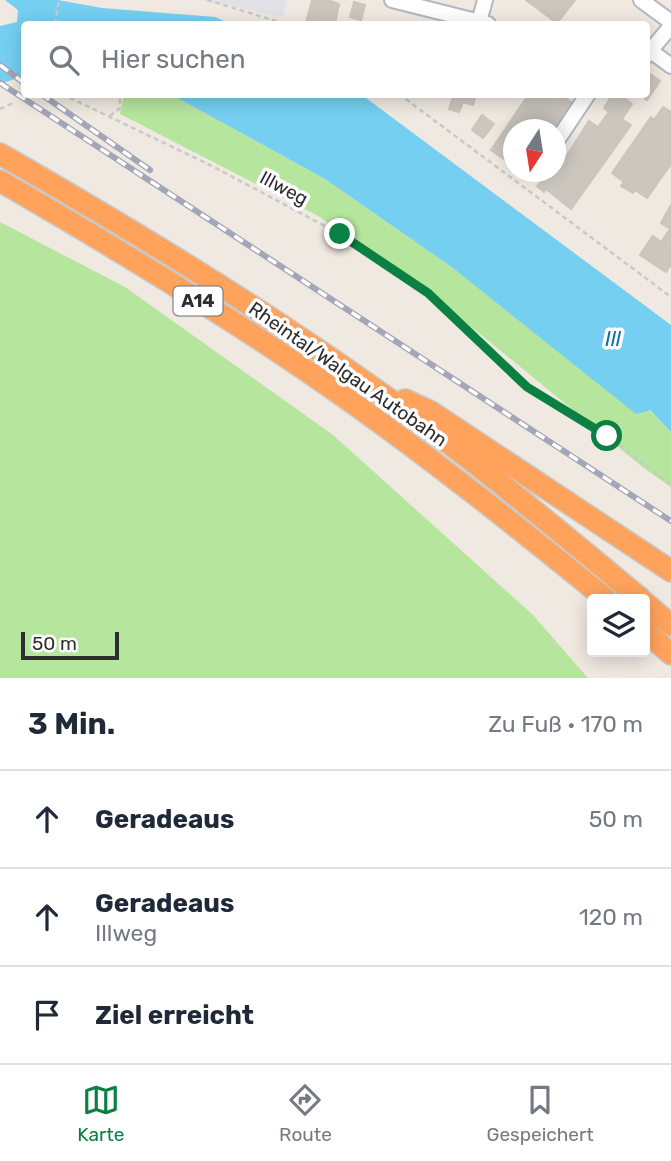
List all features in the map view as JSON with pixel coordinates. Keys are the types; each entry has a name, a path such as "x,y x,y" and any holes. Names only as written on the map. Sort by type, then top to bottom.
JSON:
{"highway":[{"name":"Rheintal/Walgau Autobahn","path":"0,154 227,290 353,375 451,444 634,594"},
{"name":"Rheintal/Walgau Autobahn","path":"0,181 94,235 307,371 465,486 600,594"},
{"path":"353,375 431,412 663,565"},
{"name":"Rheintal/Walgau Autobahn","path":"650,607 671,625"},
{"path":"650,635 671,654"}],"street":[{"path":"392,0 476,21"},
{"path":"484,21 485,0"},
{"path":"641,0 671,24 650,52"},
{"path":"650,54 671,66"},
{"path":"566,126 585,98"}],"path":[{"path":"56,21 59,0"},
{"path":"207,0 276,21"},
{"name":"Illweg","path":"74,98 210,165 340,234 428,293 527,387 607,436 671,485"},
{"path":"110,116 120,108 120,98"},
{"path":"404,98 671,297"},
{"path":"0,109 13,103"}],"shaded area":[{"path":"200,0 287,0 283,17"}],"green space":[{"path":"123,98 177,98 325,179 649,410 671,432 671,487 645,469 479,333 320,217 120,114"},
{"path":"0,222 125,287 333,435 532,614 588,678 0,678"}],"water":[{"path":"5,0 58,0 102,8 215,17 224,21 21,21 21,77 0,84 0,26 17,22 18,10"},
{"name":"Ill","path":"177,98 366,98 671,325 671,432 650,410 636,414 453,268 325,179"}],"building":[{"path":"312,0 328,0 339,4 336,21 307,21"},
{"path":"526,0 575,0 559,21 554,21"},
{"path":"354,2 365,5 361,20 350,17"},
{"path":"650,74 660,81 650,96"},
{"path":"453,98 475,98 473,105 463,102 459,112 449,109"},
{"path":"526,98 566,98 574,104 564,119 512,119"},
{"path":"610,98 624,98 632,104 622,119 631,125 571,209 546,189 544,192 537,186 540,182 566,182 566,157 589,121 598,127 609,112 604,108"},
{"path":"663,107 671,112 671,164 647,198 635,190 633,193 621,186 624,182 612,173 651,117 654,120"},
{"path":"482,115 494,124 483,138 472,130"},
{"path":"503,132 503,158 491,150"},
{"path":"671,205 671,249 661,242 670,229 661,223"},
{"path":"653,236 671,249 671,264 666,272 640,255"}],"railway":[{"path":"0,65 21,81"},
{"path":"0,83 21,97"},
{"path":"23,98 671,521"},
{"path":"47,98 150,170"}],"route":[{"path":"340,234 428,293 527,387 607,436"}]}
